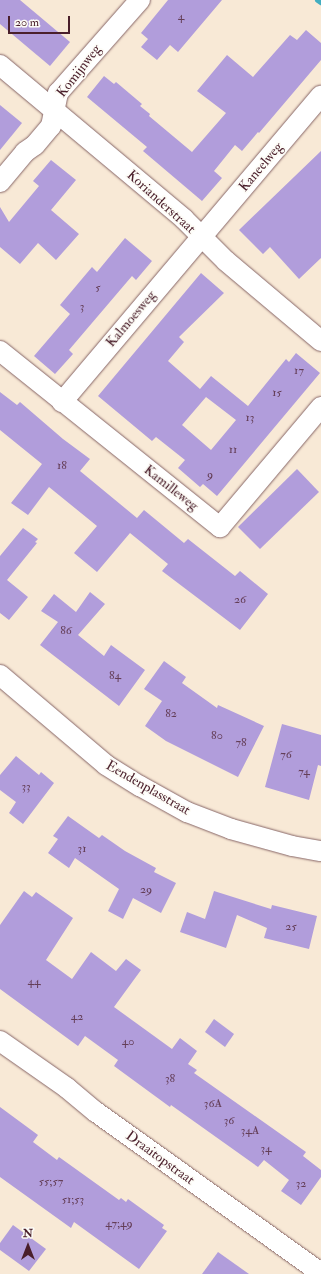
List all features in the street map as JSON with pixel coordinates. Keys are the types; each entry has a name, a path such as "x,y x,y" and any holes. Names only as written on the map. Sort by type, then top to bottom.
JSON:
{"street":[{"name":"Komijnweg","path":"53,109 58,93 140,0"},
{"name":"Korianderstraat","path":"0,66 184,220 202,239 321,341"},
{"name":"Kaneelweg","path":"202,239 321,96"},
{"path":"0,182 25,152 35,145 51,126 53,109"},
{"name":"Kalmoesweg","path":"62,402 156,289 202,239"},
{"name":"Kamilleweg","path":"0,351 220,527 321,407"},
{"name":"Eendenplasstraat","path":"0,675 106,765 187,812 231,829 292,846 321,851"},
{"name":"Draaitopstraat","path":"0,1041 67,1088 96,1112 321,1273"}],"building":[{"path":"0,0 20,0 70,42 50,66 0,24"},
{"path":"168,0 222,0 178,52 170,45 157,60 141,47 148,39 141,33"},
{"path":"306,30 321,43 321,60 242,151 235,145 214,171 222,178 202,201 143,151 147,147 87,97 104,76 114,84 116,82 142,104 140,106 150,114 149,116 192,152 226,113 197,91 227,55 253,77 290,35 297,40"},
{"path":"0,105 22,123 0,150"},
{"path":"321,151 321,258 299,279 270,247 263,254 239,230"},
{"path":"51,160 76,180 51,210 79,234 56,260 38,243 20,264 0,247 0,207 9,222 39,186 33,181"},
{"path":"125,238 152,261 136,280 132,276 69,350 73,354 55,374 34,356 70,314 60,305 92,267 97,272"},
{"path":"201,273 224,293 179,337 184,342 168,361 200,389 211,376 248,406 286,359 289,362 296,353 320,373 217,496 203,484 200,487 178,468 185,460 156,437 152,441 98,396","holes":["206,397 236,420 211,450 182,425"]},
{"path":"0,392 17,405 20,402 63,439 90,459 80,471 137,518 144,510 184,543 188,539 235,576 240,571 268,594 240,630 162,571 168,564 130,533 97,572 74,553 97,526 49,487 28,515 11,503 42,464 0,430"},
{"path":"297,469 319,492 260,549 238,527"},
{"path":"23,528 38,539 35,542 37,543 7,580 28,597 9,620 0,613 0,556"},
{"path":"90,592 105,604 78,635 104,656 111,645 145,670 119,706 40,645 58,622 41,611 54,594 76,612"},
{"path":"164,661 186,677 182,683 217,708 218,705 264,726 238,777 166,741 145,726 162,701 144,689"},
{"path":"282,724 321,735 321,766 318,765 309,800 265,787"},
{"path":"16,756 39,775 41,772 54,783 23,824 9,813 16,802 0,790 0,775"},
{"path":"68,816 99,838 102,835 125,851 156,868 154,872 176,883 161,913 133,898 123,919 108,911 119,889 75,858 69,868 48,853 58,839 53,836"},
{"path":"24,891 32,897 36,892 73,918 46,960 72,979 91,952 116,971 126,959 141,970 114,1007 172,1049 180,1038 197,1051 188,1064 197,1070 194,1073 306,1152 303,1156 321,1170 321,1177 301,1205 281,1191 289,1180 264,1160 258,1167 171,1105 170,1107 114,1066 118,1060 85,1036 78,1046 0,989 0,925"},
{"path":"214,891 271,909 272,905 317,916 309,949 264,938 267,928 237,915 226,948 180,932 187,912 205,919"},
{"path":"214,1019 234,1034 225,1047 205,1032"},
{"path":"0,1107 38,1135 33,1142 57,1160 59,1157 119,1200 121,1198 126,1202 128,1199 164,1225 162,1228 167,1231 139,1269 74,1222 71,1228 0,1177"},
{"path":"13,1225 46,1249 29,1271 0,1250 0,1243"},
{"path":"218,1252 249,1274 202,1274"}]}
